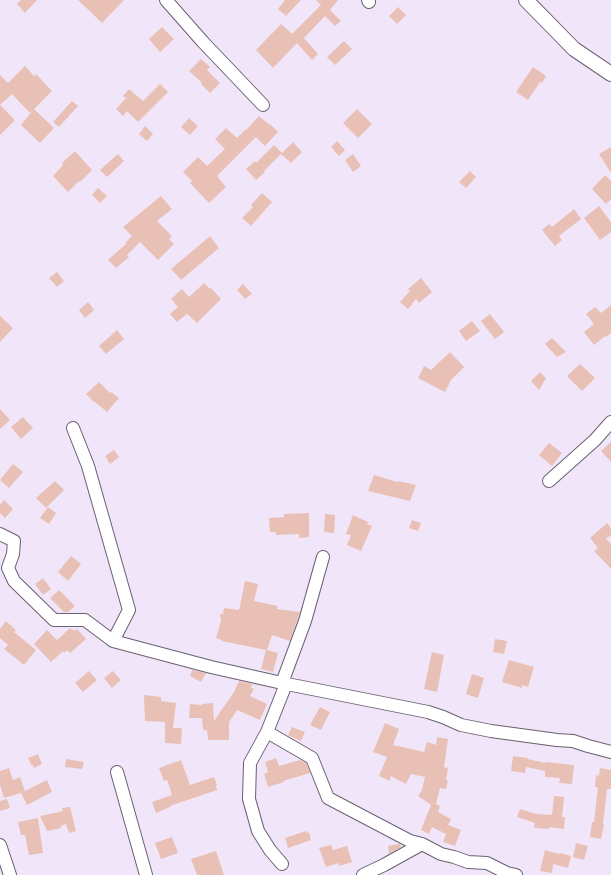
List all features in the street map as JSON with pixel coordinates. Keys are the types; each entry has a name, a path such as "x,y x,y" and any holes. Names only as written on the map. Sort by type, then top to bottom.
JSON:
{"street":[{"path":"166,0 203,42 263,105"},
{"path":"526,0 574,49 611,74"},
{"path":"549,481 595,440 611,422"},
{"path":"73,428 88,466 129,610 113,641"},
{"path":"0,534 14,541 13,554 8,568 14,581 54,620 85,620 113,641 211,667 428,712 461,725 491,731 573,741 611,752"},
{"path":"282,864 270,850 258,831 249,799 250,763 267,732 305,621 323,557"},
{"path":"267,732 312,758 328,798 410,841 422,844 441,854 468,862 487,863 507,873 516,875"},
{"path":"117,772 146,875"},
{"path":"0,844 10,875"},
{"path":"363,875 422,844"}],"building":[{"path":"21,0 37,0 25,13 17,4"},
{"path":"78,0 124,0 102,23"},
{"path":"285,0 301,0 286,16 278,9"},
{"path":"316,0 338,0 330,10 341,21 335,26 325,16 304,38 318,54 312,60 297,43 273,68 256,50 281,24 292,34 321,5"},
{"path":"398,7 406,15 397,24 389,16"},
{"path":"162,27 174,39 160,52 149,39"},
{"path":"344,41 352,49 335,65 327,57"},
{"path":"201,59 210,67 207,70 220,83 210,93 189,71"},
{"path":"25,66 34,76 36,74 52,91 30,113 12,94 0,105 0,75 8,83"},
{"path":"533,67 546,76 528,100 516,92"},
{"path":"160,84 168,92 138,122 127,111 123,116 116,109 126,98 123,96 129,89 143,101"},
{"path":"72,101 78,106 59,127 53,122"},
{"path":"0,105 15,120 0,135"},
{"path":"34,109 54,128 40,143 21,125"},
{"path":"357,109 372,124 358,138 343,123"},
{"path":"259,116 278,132 265,146 256,137 217,176 226,187 209,203 190,183 192,181 183,172 198,157 207,166 225,149 215,139 226,128 237,138"},
{"path":"189,118 198,126 190,135 181,127"},
{"path":"145,126 153,134 147,141 139,134"},
{"path":"337,141 345,150 339,156 331,147"},
{"path":"293,142 302,152 291,163 281,154 256,180 246,169 255,161 256,163 274,145 282,153"},
{"path":"611,147 611,173 599,154"},
{"path":"75,151 92,170 68,192 53,176 63,165 62,163"},
{"path":"118,154 124,161 107,177 100,170"},
{"path":"353,154 361,166 353,172 345,160"},
{"path":"470,171 476,177 466,188 459,182"},
{"path":"605,175 611,181 611,199 606,204 592,189"},
{"path":"98,188 107,196 100,203 92,195"},
{"path":"262,193 272,202 251,226 242,218 253,207 251,205"},
{"path":"161,196 172,209 157,221 172,236 169,239 174,244 158,260 140,242 127,255 129,257 116,268 108,260 126,244 125,243 132,236 123,227"},
{"path":"599,206 611,222 611,232 600,240 584,218"},
{"path":"574,209 581,219 559,236 562,240 555,246 542,230 549,224 552,227"},
{"path":"210,236 219,248 181,280 171,269"},
{"path":"57,272 64,281 57,287 49,278"},
{"path":"421,278 432,292 419,303 416,299 408,309 400,302 410,291 408,289"},
{"path":"204,283 221,299 197,323 187,314 177,322 170,314 178,307 171,299 182,289 189,297"},
{"path":"243,284 252,294 245,299 237,290"},
{"path":"88,302 94,310 85,318 79,310"},
{"path":"611,305 611,333 594,345 584,332 594,324 586,314 595,307 601,313"},
{"path":"490,314 504,332 495,339 481,321"},
{"path":"0,316 13,328 0,342"},
{"path":"472,321 480,331 466,341 459,331"},
{"path":"117,330 124,339 106,354 99,346"},
{"path":"552,338 566,352 557,357 545,344"},
{"path":"450,352 464,367 451,380 445,392 418,378 424,366 431,370"},
{"path":"580,364 595,378 582,391 567,376"},
{"path":"540,372 546,378 539,390 531,381"},
{"path":"99,382 110,393 111,392 119,398 107,412 86,394"},
{"path":"0,409 10,420 0,429"},
{"path":"23,417 33,428 21,439 11,427"},
{"path":"611,442 611,462 601,451"},
{"path":"549,443 562,453 552,466 539,455"},
{"path":"114,450 119,457 110,464 105,456"},
{"path":"13,464 23,472 9,488 0,480"},
{"path":"374,475 397,482 416,485 410,501 368,491"},
{"path":"55,481 64,490 46,508 36,498"},
{"path":"4,500 13,509 5,518 0,513 0,505"},
{"path":"48,507 56,513 49,524 40,518"},
{"path":"309,513 309,537 299,538 299,534 276,535 276,532 270,532 269,518 284,517 284,514"},
{"path":"325,514 335,515 334,533 324,532"},
{"path":"353,515 368,522 367,524 372,526 361,551 347,545 351,535 346,534"},
{"path":"412,520 421,523 418,531 409,528"},
{"path":"607,523 611,528 611,535 606,539 611,544 611,569 594,551 598,548 590,538"},
{"path":"71,556 81,564 68,581 58,572"},
{"path":"43,578 51,589 43,595 35,584"},
{"path":"245,581 258,584 254,601 278,606 277,609 300,612 290,641 272,635 267,650 278,653 273,672 261,669 266,650 222,641 216,638 221,621 220,614 223,614 224,608 239,610"},
{"path":"59,590 75,606 68,612 64,612 50,598"},
{"path":"6,621 16,630 14,632 36,650 24,665 4,649 8,645 0,638 0,629"},
{"path":"70,628 75,631 77,629 86,639 70,653 67,650 64,653 63,651 51,662 34,644 47,630 57,640"},
{"path":"495,639 507,641 504,654 493,652"},
{"path":"432,652 444,655 437,692 424,689"},
{"path":"509,660 534,667 528,687 522,685 522,688 502,682"},
{"path":"192,670 206,673 201,682 190,676"},
{"path":"89,671 97,680 83,692 75,683"},
{"path":"113,671 121,680 112,688 104,678"},
{"path":"472,674 484,678 478,698 466,694"},
{"path":"239,681 252,684 251,688 254,689 250,696 267,704 260,720 237,710 229,722 229,740 208,740 207,730 203,730 202,718 189,718 190,704 202,705 213,703 214,721 234,692"},
{"path":"144,695 161,697 161,701 176,703 173,728 182,728 181,744 165,743 165,722 145,721"},
{"path":"320,707 330,712 321,730 310,725"},
{"path":"385,723 399,729 393,745 424,752 427,742 436,745 437,737 448,739 444,767 448,768 446,780 448,781 446,789 440,788 436,804 440,806 438,812 451,819 448,825 461,830 455,846 443,842 446,834 432,827 429,834 421,830 431,805 418,796 422,790 425,777 411,774 406,784 391,776 390,781 379,776 387,757 373,752"},
{"path":"292,727 305,732 301,741 288,735"},
{"path":"38,754 42,764 34,768 28,758"},
{"path":"513,756 546,763 574,765 572,784 559,783 560,778 545,777 545,771 526,767 525,773 511,771"},
{"path":"276,758 279,766 300,760 306,763 310,773 268,787 264,774 268,772 265,762"},
{"path":"66,759 84,762 82,769 65,767"},
{"path":"181,760 190,785 214,777 217,790 170,806 156,813 152,802 172,795 167,780 164,781 159,768"},
{"path":"9,768 13,780 20,777 25,791 47,780 52,792 27,805 21,793 4,798 0,785 0,771"},
{"path":"600,768 611,770 611,789 607,789 601,839 590,837 592,822 594,822 598,787 595,787 596,775 599,776"},
{"path":"554,796 564,797 562,817 565,817 564,829 549,827 549,829 534,828 535,823 517,817 520,809 536,814 552,815"},
{"path":"7,799 10,808 0,811 0,801"},
{"path":"70,807 76,831 69,833 66,824 61,826 61,828 47,831 40,816 63,811 62,808"},
{"path":"38,818 43,853 29,855 25,835 21,835 18,822"},
{"path":"306,831 307,833 309,832 311,840 288,848 285,838"},
{"path":"172,837 178,853 161,859 155,843"},
{"path":"576,843 588,846 584,860 573,857"},
{"path":"400,844 401,847 389,854 388,846"},
{"path":"331,845 333,850 347,846 352,862 339,866 339,863 326,867 319,848"},
{"path":"545,850 571,856 568,868 553,864 552,873 540,871"},
{"path":"216,851 224,875 197,875 191,859"}]}
